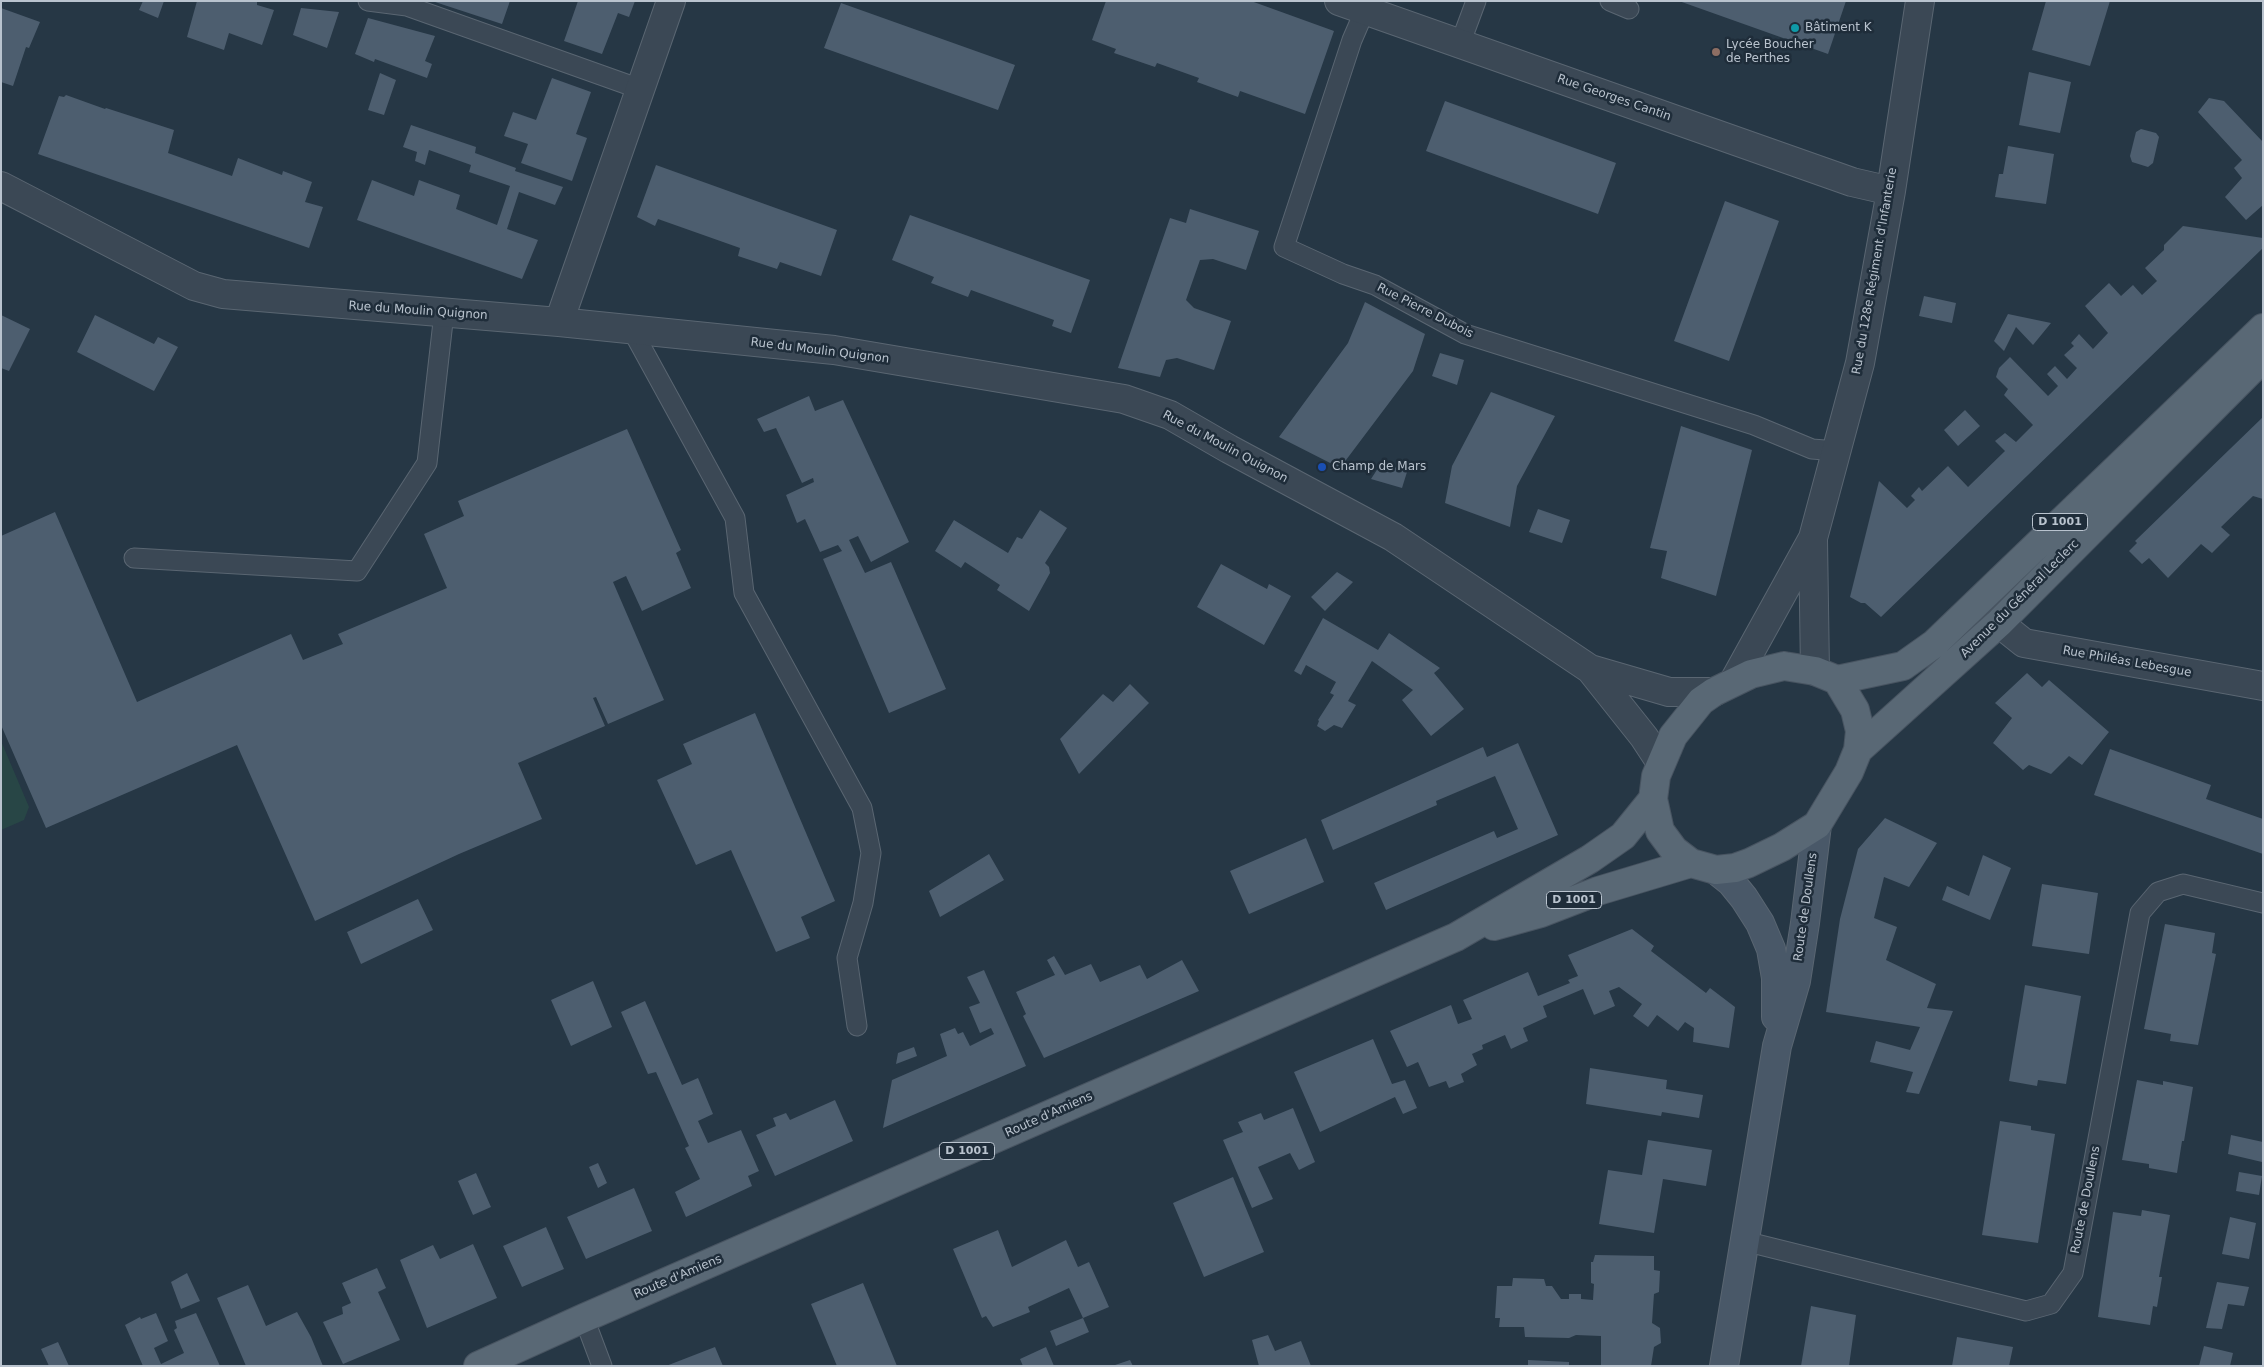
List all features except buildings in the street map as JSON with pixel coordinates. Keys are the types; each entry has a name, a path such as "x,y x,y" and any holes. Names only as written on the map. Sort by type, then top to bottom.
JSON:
{"main road":[{"name":"Avenue du Général Leclerc","path":"1826,675 1903,666 1934,644 2263,328"},
{"name":"Avenue du Général Leclerc","path":"1858,750 1999,623 2263,358"},
{"path":"1703,866 1674,850 1660,831 1653,799 1656,776 1673,736 1701,701 1751,674 1784,666 1826,675 1855,710 1860,731 1858,750 1849,772 1817,825"},
{"name":"Route d'Amiens","path":"478,1366 1456,937 1590,859 1623,836 1653,799"},
{"name":"Route d'Amiens","path":"1456,937 1541,913 1598,891 1703,866 1735,868 1782,847 1817,825"}],"street":[{"path":"559,322 671,1"},
{"name":"Rue Georges Cantin","path":"1339,1 1852,182 1890,191"},
{"name":"Rue du 128e Régiment d'Infanterie","path":"1724,687 1813,538 1860,363 1920,1"},
{"name":"Rue du Moulin Quignon","path":"1,186 194,286 223,294 260,299 559,322 834,350 1124,399 1170,415 1229,449 1394,537 1590,669 1644,737 1661,763"},
{"name":"Rue du 128e Régiment d'Infanterie","path":"1813,538 1826,675"},
{"name":"Rue Philéas Lebesgue","path":"1999,623 2024,643 2263,686"},
{"name":"Rue du Moulin Quignon","path":"1590,669 1669,692 1724,687"},
{"name":"Route de Doullens","path":"1724,1366 1777,1046 1796,981 1817,825"},
{"name":"Route de Doullens","path":"1703,866 1732,882 1760,923 1771,948 1776,978 1777,1046"}],"lane":[{"path":"368,1 407,6 640,89"},
{"path":"1460,44 1476,1"},
{"path":"1610,1 1628,8"},
{"name":"Rue Pierre Dubois","path":"1365,10 1352,40 1284,247 1343,274 1376,285 1465,334 1754,425 1812,448 1836,451"},
{"path":"134,558 357,571 427,463 444,313"},
{"path":"632,330 734,518 744,593 862,808 871,853 863,903 848,958 857,1026"},
{"name":"Route de Doullens","path":"1744,1241 2026,1311 2050,1304 2073,1272 2140,913 2158,892 2182,884 2263,903"},
{"path":"584,1318 602,1366"}],"green space":[{"path":"1,741 29,807 24,820 1,830"}],"place":[{"name":"Bâtiment K","path":"1795,28"},
{"name":"Lycée Boucher de Perthes","path":"1716,52"},
{"name":"Champ de Mars","path":"1322,467"}]}
